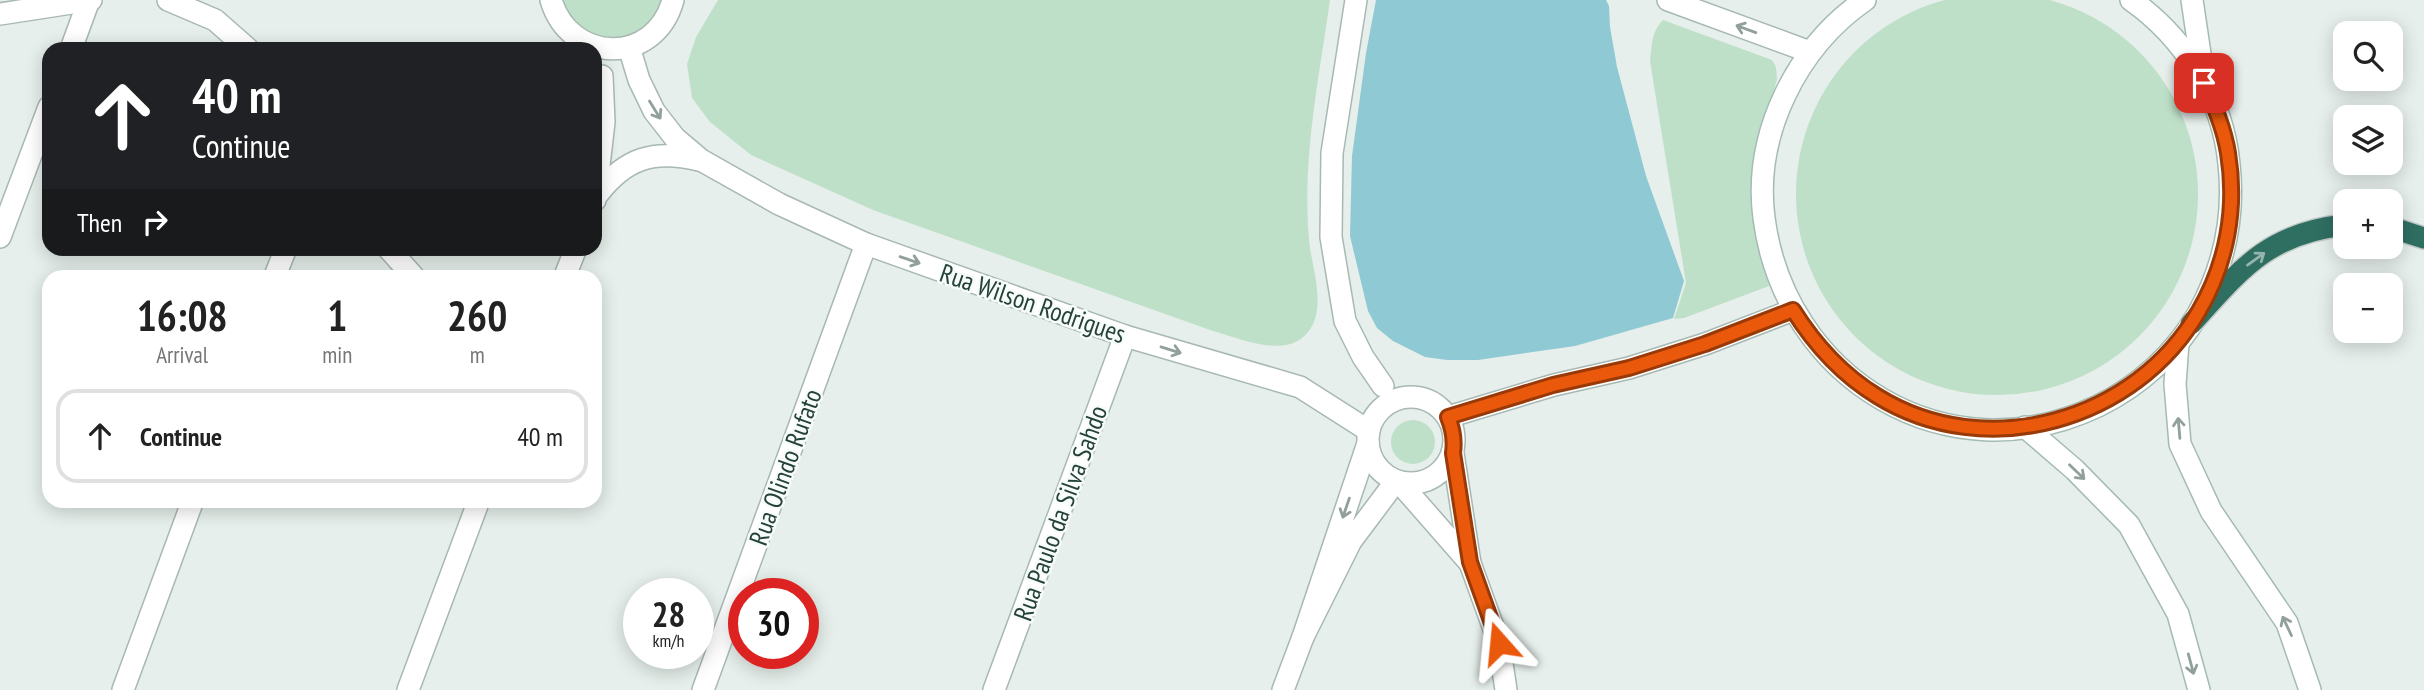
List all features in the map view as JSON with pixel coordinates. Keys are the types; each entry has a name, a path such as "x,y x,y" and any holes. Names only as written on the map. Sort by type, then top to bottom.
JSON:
{"highway":[{"path":"2192,324 2243,268 2279,243 2315,228 2333,226"},
{"path":"2403,231 2424,238"}],"street":[{"path":"0,14 90,0"},
{"path":"74,42 90,0"},
{"path":"168,0 215,20 240,42"},
{"path":"551,0 555,14 580,42"},
{"path":"602,48 620,48 643,41 656,31 666,18 673,0"},
{"path":"1356,0 1332,153 1331,237 1345,321 1363,357 1383,386 1403,398"},
{"path":"1668,0 1810,52"},
{"path":"1834,25 1841,0"},
{"path":"1865,0 1834,25 1810,52 1792,81 1778,112 1768,144 1763,179 1763,213 1768,247 1778,279 1793,310 1829,359 1878,397 1905,411 1934,421 1995,429 2025,427 2083,412 2110,400 2150,371 2178,343 2192,324 2218,271 2230,223 2232,187 2228,151 2219,116 2186,52 2162,25 2131,0"},
{"path":"2192,0 2204,83"},
{"path":"602,68 620,48"},
{"name":"Rua Wilson Rodrigues","path":"620,48 654,111 675,138 701,160 779,204 866,244 1125,336 1300,387 1372,429"},
{"path":"602,102 602,141"},
{"path":"0,237 42,126"},
{"name":"Rua Wilson Rodrigues","path":"602,189 609,179 642,158 662,154 701,160"},
{"name":"Rua Olindo Rufato","path":"704,690 866,244"},
{"path":"395,256 408,270"},
{"path":"1448,417 1553,385 1629,368 1705,344 1793,310"},
{"name":"Rua Paulo da Silva Sahdo","path":"994,690 1125,336"},
{"path":"2178,343 2175,384 2180,444 2211,512 2287,623 2310,690"},
{"path":"1283,690 1372,429 1383,386"},
{"path":"1470,562 1398,482 1382,472 1373,459 1372,429 1389,403 1403,398 1428,400 1448,417 1453,428 1453,453 1470,562 1499,643 1506,690"},
{"path":"2025,427 2075,470 2129,525 2178,614 2199,690"},
{"path":"1398,482 1421,482 1441,472 1453,453"},
{"path":"1303,637 1352,541 1398,482"},
{"path":"122,690 190,508"},
{"path":"408,690 476,508"}],"green space":[{"path":"1950,-1 2044,-1 2074,9 2108,27 2139,52 2174,99 2189,136 2197,174 2197,214 2189,252 2174,289 2152,321 2124,349 2092,371 2055,386 2017,394 1977,394 1939,386 1902,371 1870,349 1842,321 1820,289 1805,252 1797,214 1800,155 1812,117 1830,83 1855,52 1886,27 1920,9"},
{"path":"560,0 663,0 650,26 623,40 593,38 568,18"},
{"path":"718,0 1330,0 1313,119 1308,179 1309,239 1318,299 1314,322 1299,340 1288,345 1262,345 1236,338 873,210 751,155 710,122 692,98 687,64 696,37"},
{"path":"1663,20 1772,60 1777,79 1768,113 1755,224 1769,286 1684,318 1674,319 1686,283 1650,61 1654,34"},
{"path":"1413,420 1429,426 1435,442 1429,458 1413,464 1397,458 1391,442 1397,426"}],"water":[{"path":"1376,0 1606,0 1617,67 1646,176 1684,281 1673,318 1575,346 1478,360 1425,357 1393,341 1377,328 1368,311 1350,236 1352,156"}],"route":[{"path":"1499,643 1483,592 1470,562 1453,453 1455,441 1448,417 1553,385 1629,368 1705,344 1793,310 1829,359 1878,397 1905,411 1934,421 1995,429 2025,427 2083,412 2110,400 2135,384 2158,365 2178,343 2209,293 2222,259 2230,223 2232,187 2228,151 2219,116 2204,83"}]}
